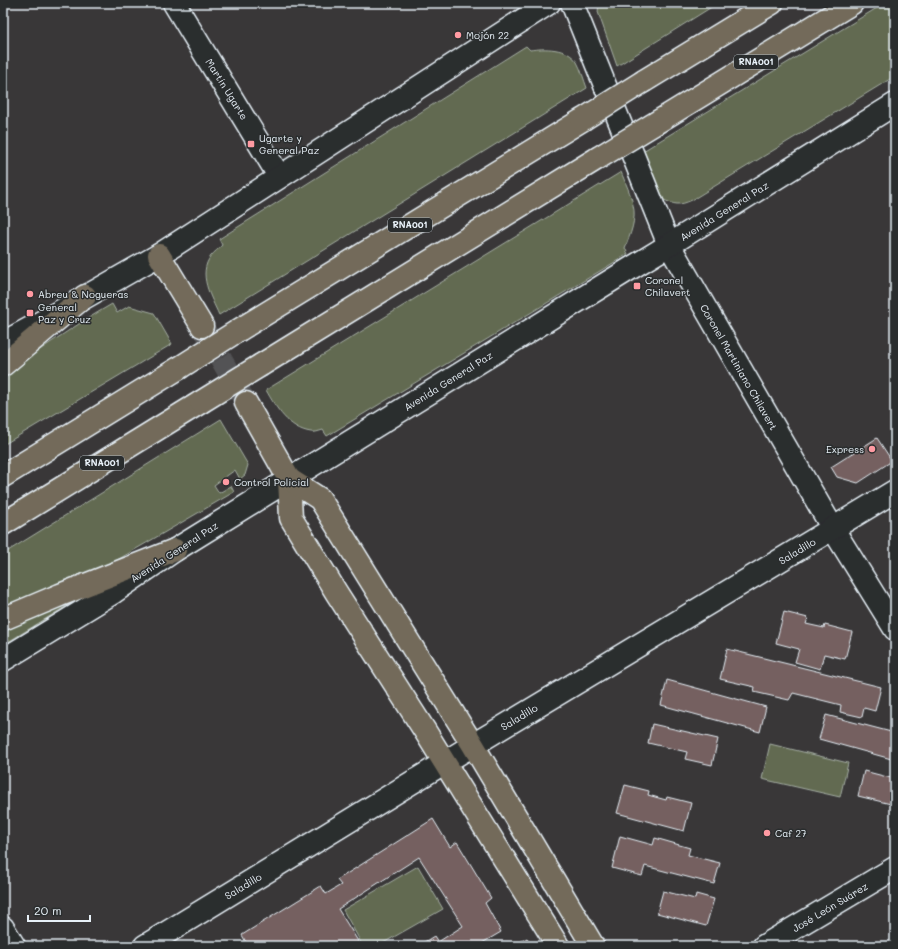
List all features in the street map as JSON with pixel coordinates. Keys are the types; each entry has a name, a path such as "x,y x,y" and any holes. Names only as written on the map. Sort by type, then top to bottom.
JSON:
{"main road":[{"name":"RNA001","path":"3,476 772,3"},
{"name":"RNA001","path":"3,524 852,3"},
{"path":"159,254 202,326"},
{"path":"3,365 85,296"},
{"path":"246,403 289,479 291,518 558,946"},
{"path":"289,479 320,499 473,745 593,946"},
{"path":"3,619 175,550"}],"street":[{"name":"Martín Ugarte","path":"174,3 279,176"},
{"path":"3,343 159,254 549,3"},
{"name":"Coronel Martiniano Chilavert","path":"572,3 669,245 833,530 895,630"},
{"name":"Avenida General Paz","path":"3,660 114,592 175,550 895,104"},
{"name":"Saladillo","path":"145,946 473,745 833,530 895,491"},
{"name":"José León Suárez","path":"764,946 895,868"},
{"path":"3,928 14,946"}],"green space":[{"path":"599,3 718,3 617,66 598,12"},
{"path":"885,3 895,3 895,76 692,200 677,204 670,203 662,199 643,151"},
{"path":"526,46 530,50 548,49 561,51 573,57 577,62 587,88 219,315 209,293 205,278 205,270 211,256 222,245 219,239"},
{"path":"621,172 631,197 634,210 632,227 625,248 628,254 327,436 323,430 312,432 296,427 284,417 274,404 266,390"},
{"path":"112,304 117,313 129,306 154,313 172,344 3,445 3,377 29,357"},
{"path":"221,419 248,465 245,475 240,479 235,470 214,485 219,493 231,486 234,492 105,567 3,612 3,554"},
{"path":"72,599 73,602 3,645 3,631"},
{"path":"770,744 848,763 840,797 762,779"},
{"path":"418,866 443,909 378,946 363,946 343,910"}],"building":[{"name":"Express","path":"877,438 892,461 858,483 837,477 831,467"},
{"path":"784,612 808,618 806,624 824,628 825,625 852,632 845,659 824,654 820,669 795,662 799,649 776,643"},
{"path":"727,649 881,687 875,711 864,708 862,717 840,712 841,705 793,693 789,700 754,692 755,687 720,679"},
{"path":"667,680 766,707 760,732 661,705"},
{"path":"826,715 895,733 895,760 819,739"},
{"path":"652,724 718,739 712,765 685,759 687,752 648,743"},
{"path":"864,771 895,779 895,805 858,796"},
{"path":"625,785 649,791 648,795 666,800 667,797 691,803 684,831 617,813"},
{"path":"433,819 450,847 457,842 491,898 485,903 501,932 477,946 418,946 434,936 438,942 463,926 419,857 338,909 361,946 248,946 242,935 321,886 326,894 341,885 337,880"},
{"path":"620,836 653,845 655,838 690,848 688,855 720,863 714,884 645,866 642,876 612,868"},
{"path":"663,891 695,899 696,894 714,899 706,926 657,913"},
{"path":"527,938 532,946 513,946"}],"tunnel":[{"path":"204,329 246,403"}],"place":[{"name":"Mojón 22","path":"458,35"},
{"name":"Ugarte y General Paz","path":"251,144"},
{"name":"Coronel Chilavert","path":"637,286"},
{"name":"Abreu & Nogueras","path":"30,294"},
{"name":"General Paz y Cruz","path":"30,313"},
{"name":"Express","path":"872,449"},
{"name":"Control Policial","path":"226,482"},
{"name":"Caf 27","path":"767,833"}]}
